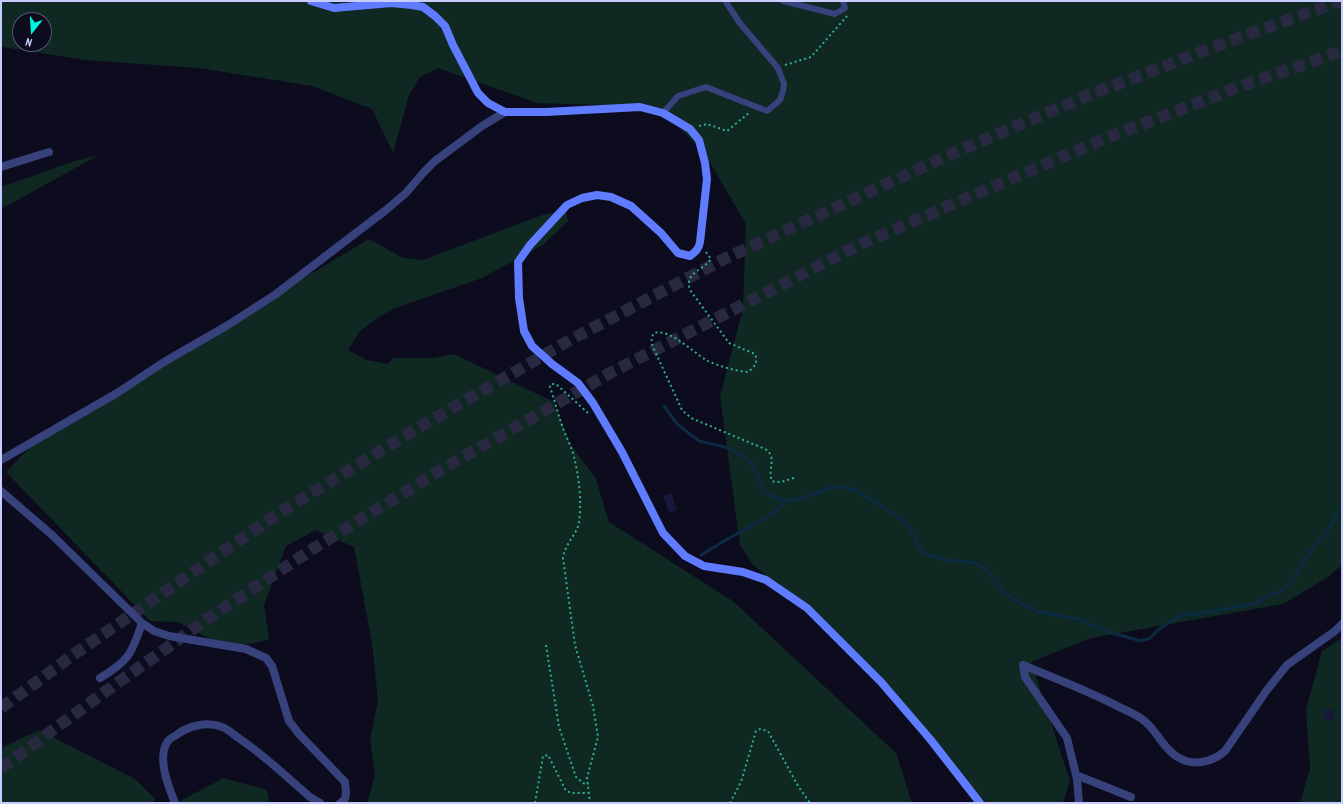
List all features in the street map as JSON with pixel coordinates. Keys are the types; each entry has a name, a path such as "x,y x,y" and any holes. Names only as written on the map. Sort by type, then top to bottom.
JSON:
{"street":[{"path":"311,1 334,8 391,3 423,7 445,26 453,45 478,93 488,103 505,112 546,112 640,107 663,113 690,129 699,140 705,162 707,179 700,242 695,252 690,256 678,253 661,233 631,206 611,197 597,196 582,198 567,205 530,245 518,262 519,298 524,331 532,346 552,364 578,383 593,404 622,452 663,533 685,556 704,566 743,572 766,580 807,608 881,682 930,739 980,803"},
{"path":"1,460 118,393 164,362 228,325 276,294 386,210 406,193 435,161 482,126 505,112"},
{"path":"1,166 49,152"},
{"path":"1,491 57,540 142,623 154,631 169,636 246,649 266,658 272,666 289,721 299,734 345,782 345,799 340,803"},
{"path":"100,678 128,658 134,647 142,623"},
{"path":"1078,803 1076,775 1067,738 1024,677 1023,665 1102,698 1143,720 1154,731 1164,746 1185,760 1192,762 1207,761 1220,756 1225,751 1287,665 1335,631 1342,624"},
{"path":"175,803 167,783 163,754 168,741 178,733 192,726 209,725 221,727 251,746 310,797 320,803"},
{"path":"1076,775 1131,797"}],"lane":[{"path":"663,113 678,96 706,87 756,108 767,111 780,100 784,84 778,68 739,22 726,2 727,1"},
{"path":"783,1 835,14 845,8 842,1"}],"path":[{"path":"778,68 811,57 844,21 850,11"},
{"path":"690,129 707,124 727,131 756,108"},
{"path":"700,242 711,259 703,267 692,274 689,285 690,290 729,343 755,354 756,363 748,372 726,367 707,360 662,332 654,333 652,336 651,340 653,347 682,410 687,416 765,448 772,456 770,476 772,481 776,483 794,478"},
{"path":"590,803 587,778 598,737 594,706 575,645 563,558 564,550 577,529 578,524 580,504 578,479 574,456 563,430 550,387 551,384 556,384 588,413 604,423"},
{"path":"546,645 559,727 576,778 588,785"},
{"path":"730,803 741,782 756,731 760,729 768,731 798,786 810,803"},
{"path":"535,803 543,756 548,755 566,791 572,793 589,793"}],"green space":[{"path":"1,1 1342,1 1342,565 1328,577 1283,604 1091,638 1031,662 1070,781 1063,803 986,803 837,634 753,565 740,545 720,396 743,309 746,224 705,154 676,124 639,106 537,103 438,68 420,77 409,95 393,153 372,109 312,86 199,68 85,60 35,52 52,52 52,12 12,12 12,48 3,47 1,45"},
{"path":"99,155 1,209 1,187 72,162"},
{"path":"566,211 568,221 543,245 482,278 395,308 376,319 360,331 348,350 367,360 387,364 394,358 434,358 454,354 554,402 571,445 596,479 609,522 734,602 896,753 912,803 367,803 375,775 370,740 378,701 372,643 354,547 316,530 286,546 264,605 269,640 227,648 178,622 150,621 6,472 43,434 369,239 403,258 423,260 545,214"},
{"path":"1342,638 1342,803 1300,803 1310,768 1306,709 1322,651"},
{"path":"39,730 135,779 155,799 153,803 1,803 1,748"},
{"path":"224,778 267,790 269,803 176,803"}],"building":[{"path":"671,493 677,510 669,513 663,496"},
{"path":"1324,710 1335,711 1334,720 1323,719"}],"waterway":[{"path":"664,406 677,424 699,441 725,447 740,454 753,465 762,488 769,495 787,501"},
{"path":"701,555 769,516 787,501 806,497 832,487 843,487 855,490 894,514 908,525 917,544 923,552 934,557 947,560 975,563 986,569 1002,590 1015,600 1039,612 1078,619 1105,631 1141,641 1150,638 1159,629 1182,615 1198,614 1253,604 1291,584 1308,554 1329,529 1342,505"}],"tunnel":[{"path":"1,708 73,655 279,513 411,432 570,340 724,259 958,151 1089,95 1340,1"},
{"path":"1,768 206,620 311,550 439,471 610,373 857,246 1104,139 1241,86 1342,51"}]}
